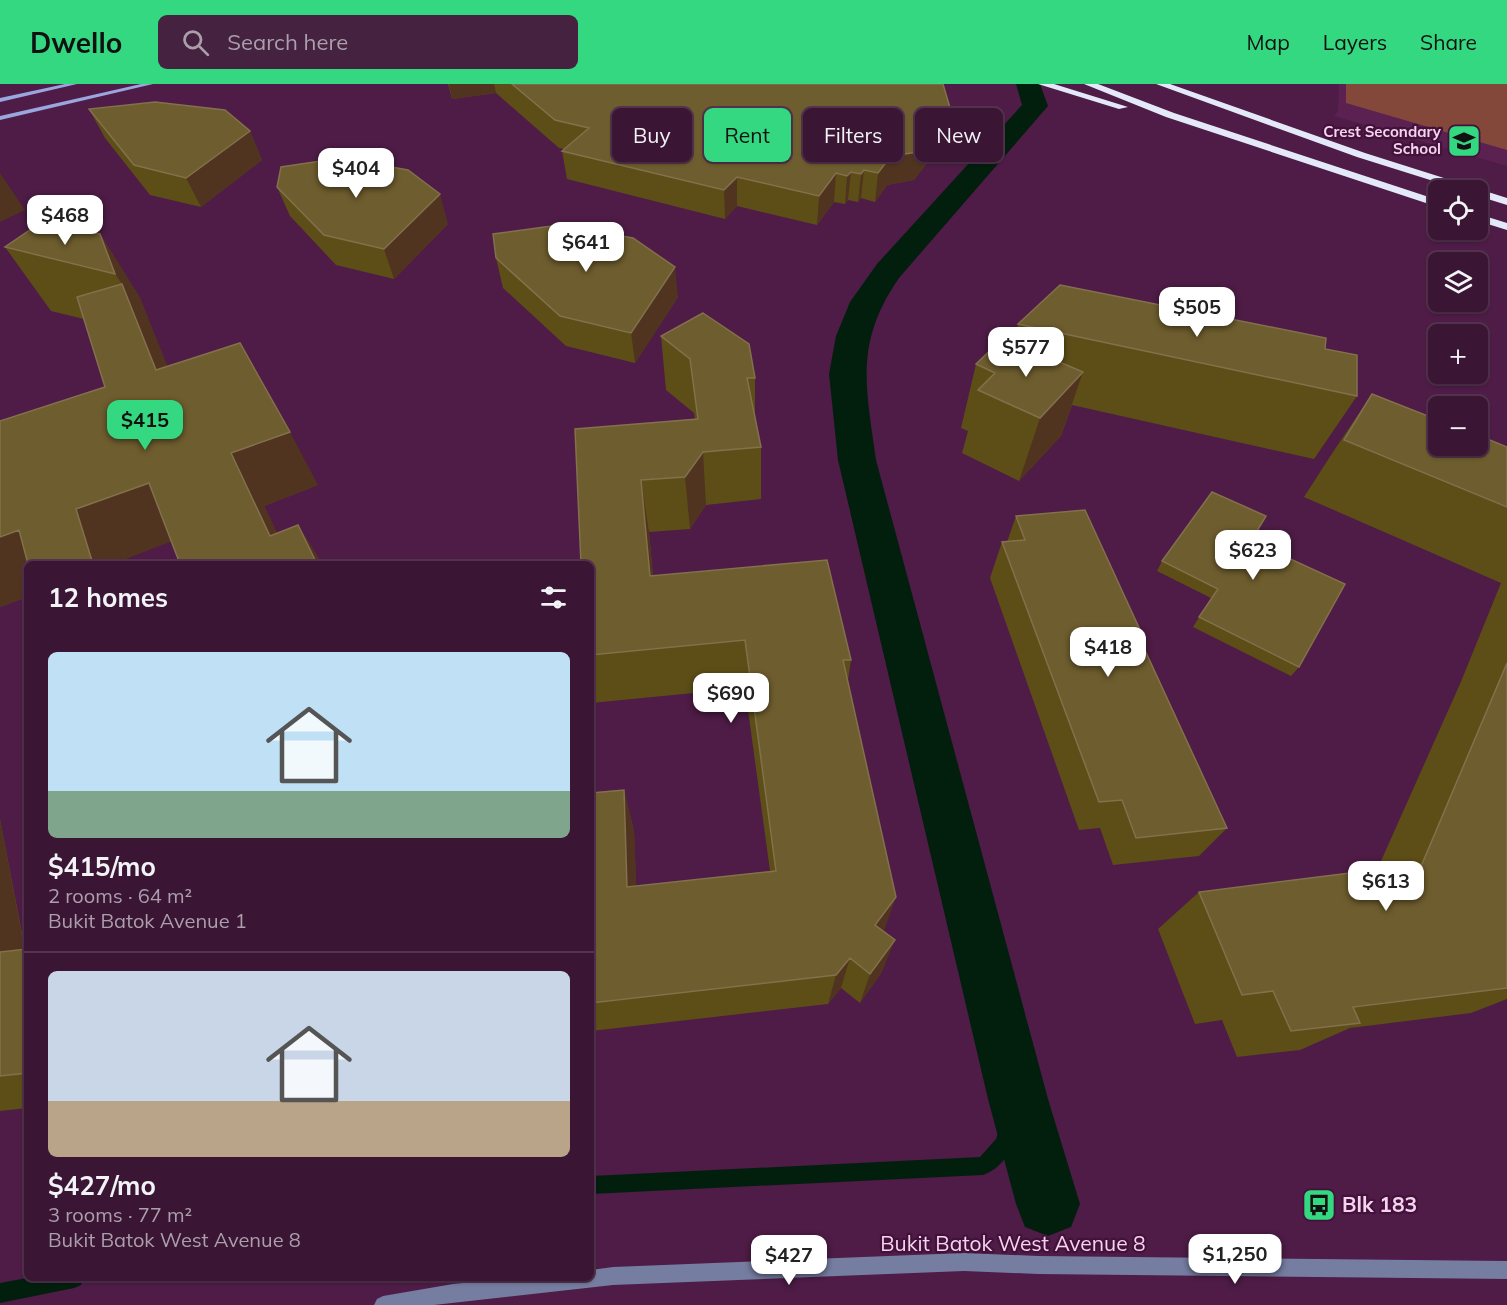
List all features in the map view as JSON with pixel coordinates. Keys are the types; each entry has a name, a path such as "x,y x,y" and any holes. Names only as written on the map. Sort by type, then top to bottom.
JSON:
{"highway":[{"path":"1043,84 1120,107 1170,115"},
{"path":"1089,84 1170,115 1428,201"},
{"path":"1161,84 1361,155 1440,180"},
{"path":"1488,195 1507,202"},
{"path":"1488,220 1507,227"}],"main road":[{"path":"0,100 74,84"},
{"path":"0,118 150,84"}],"street":[{"name":"Bukit Batok West Avenue 8","path":"594,1278 963,1262 1038,1266 1507,1270"},
{"name":"Bukit Batok West Avenue 8","path":"383,1305 453,1293 566,1281"}],"shaded area":[{"name":"Crest Secondary School","path":"1339,84 1507,84 1507,166 1334,116 1338,111"},
{"name":"Crest Secondary School","path":"1346,84 1507,84 1507,150 1346,103"}],"building":[{"path":"512,84 943,84 950,108 915,108 915,152 903,154 903,108 803,108 803,162 886,162 878,173 864,170 861,174 851,172 847,176 836,173 819,196 737,177 724,190 562,151 589,128 555,120"},
{"path":"155,102 225,110 250,131 186,178 134,165 89,109"},
{"path":"328,160 358,161 408,170 440,194 384,249 324,235 277,187 281,167"},
{"path":"43,221 100,234 115,274 5,247"},
{"path":"559,225 633,238 675,267 631,333 560,316 496,258 493,234"},
{"path":"122,284 156,370 240,343 290,432 231,453 270,536 298,525 316,561 179,561 149,483 76,509 92,561 27,561 19,530 0,537 0,421 105,387 77,297"},
{"path":"1060,285 1326,338 1325,349 1357,355 1357,396 1018,324"},
{"path":"703,313 749,344 755,378 747,378 761,447 703,452 685,477 641,480 650,576 827,560 851,660 843,660 896,897 875,925 895,940 870,974 850,958 836,975 594,1003 594,793 624,790 627,887 776,871 745,640 594,655 594,561 581,561 575,429 698,419 690,359 661,336"},
{"path":"1003,338 1083,372 1040,418 978,390 995,373 976,364"},
{"path":"1372,394 1428,416 1428,456 1488,456 1488,439 1507,447 1507,507 1344,440"},
{"path":"1212,492 1266,516 1251,541 1345,584 1299,667 1199,617 1218,589 1162,561"},
{"path":"1085,510 1141,632 1137,633 1227,828 1136,838 1122,800 1099,802 1002,542 1025,540 1016,516"},
{"path":"1507,663 1507,988 1353,1007 1360,1023 1291,1031 1273,991 1242,995 1199,892 1422,864"},
{"path":"24,949 24,1073 0,1076 0,952"}],"waterway":[{"path":"1028,84 1035,106 888,271 866,302 853,336 847,374 857,460 1018,1099 1048,1204"},
{"path":"594,1185 983,1166 998,1153 1003,1145 1018,1099"},
{"path":"0,1293 59,1281"}],"place":[{"name":"Crest Secondary School","path":"1464,141"},
{"name":"Blk 183","path":"1319,1205"}]}
